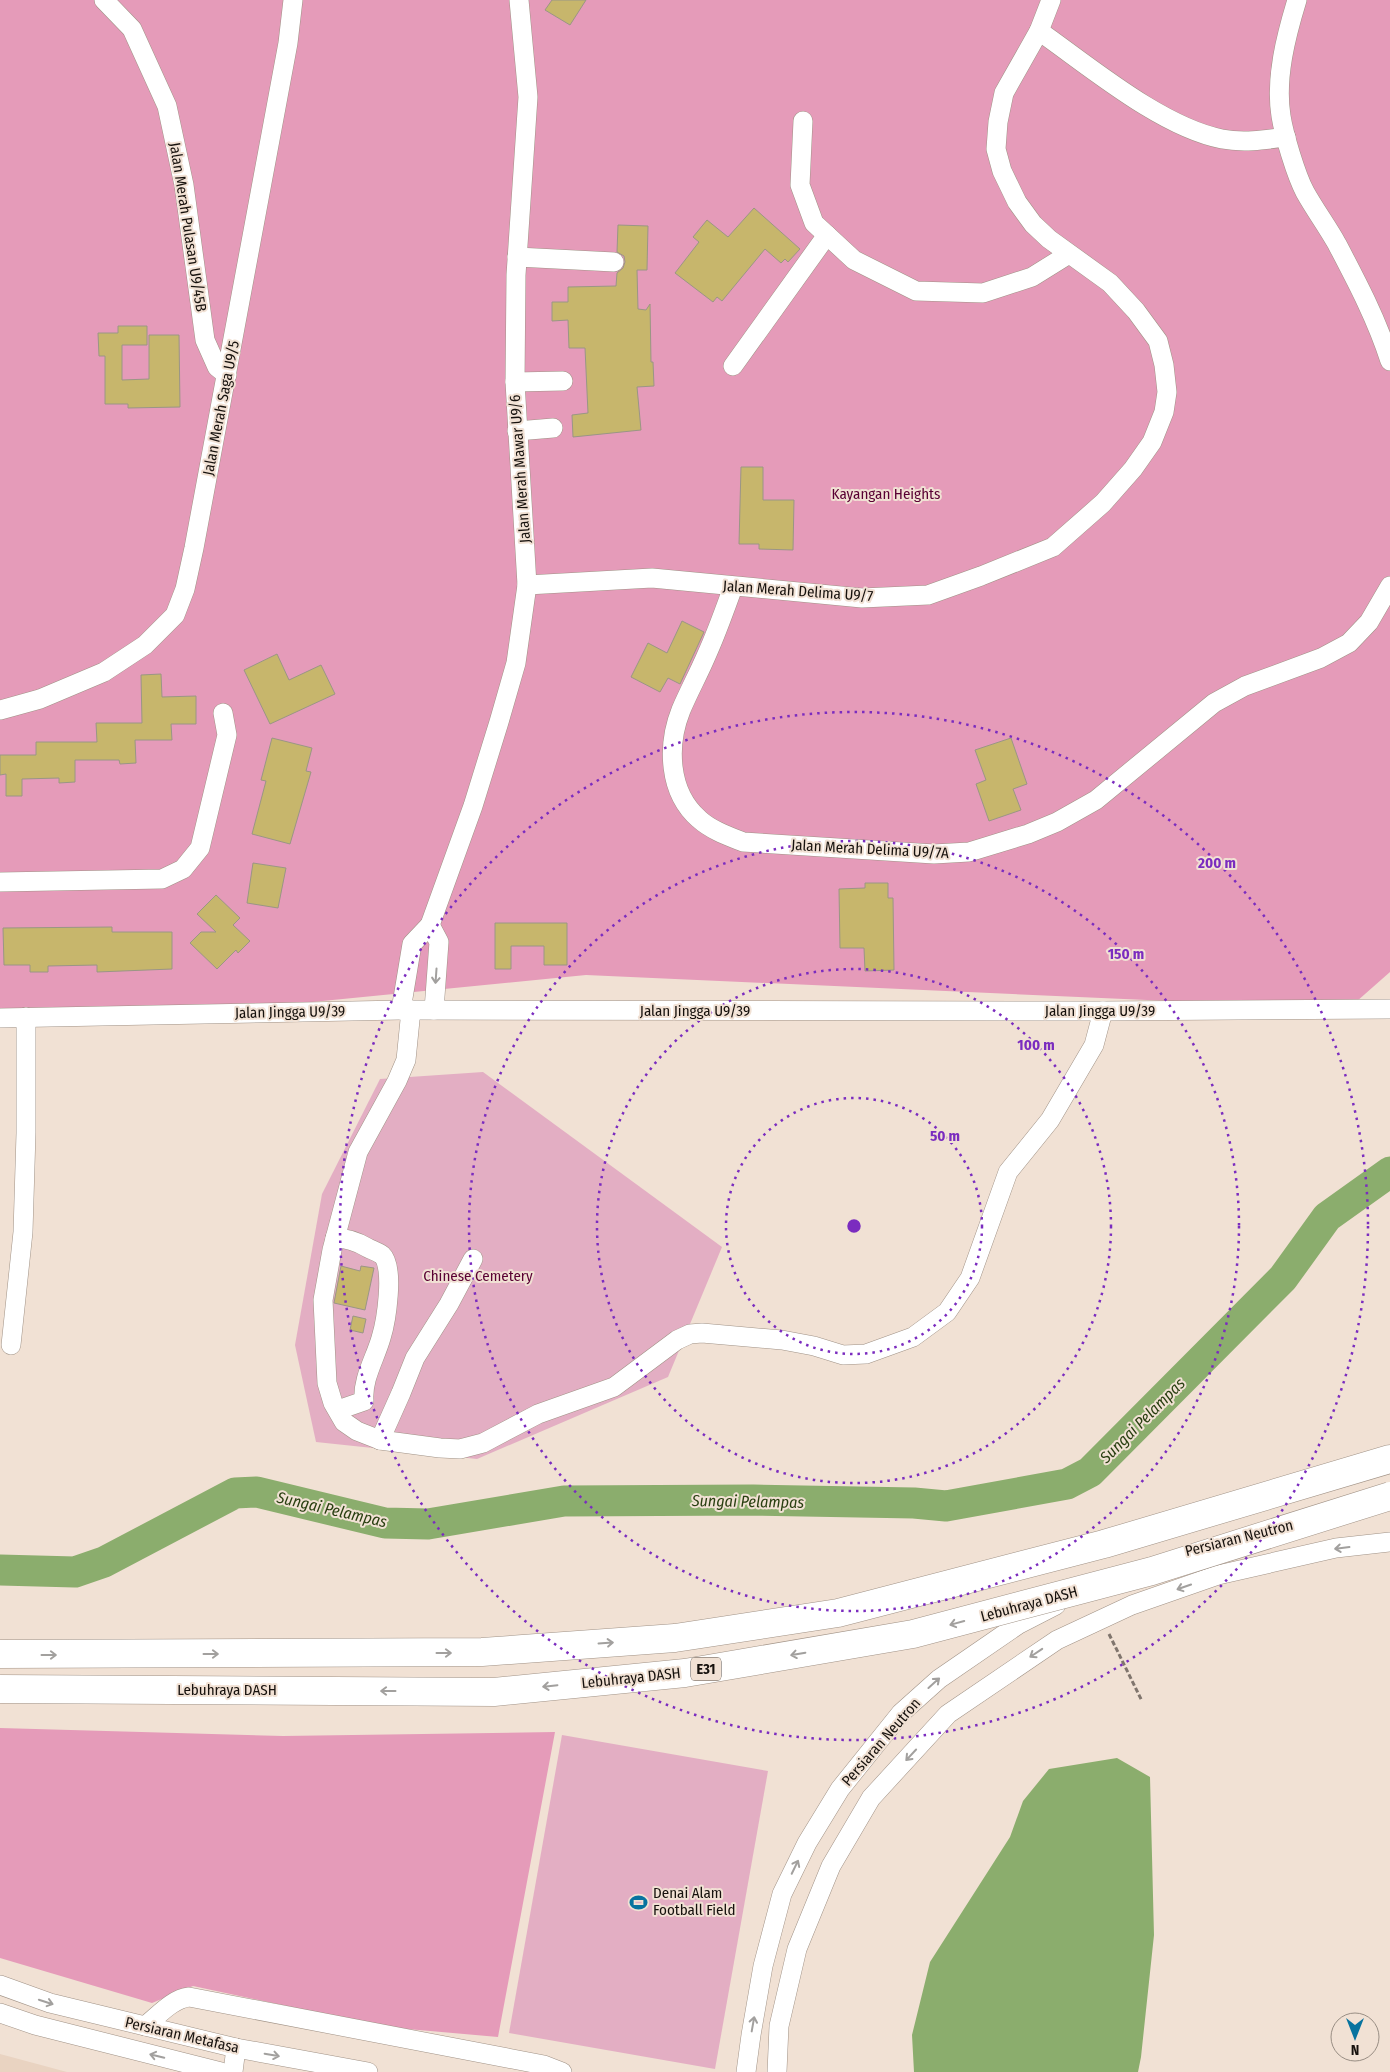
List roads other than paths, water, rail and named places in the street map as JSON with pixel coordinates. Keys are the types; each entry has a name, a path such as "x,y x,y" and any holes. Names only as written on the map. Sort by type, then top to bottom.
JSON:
{"highway":[{"name":"E31","path":"0,1654 482,1652 675,1638 838,1613 1104,1544 1390,1459"},
{"name":"Lebuhraya DASH","path":"0,1689 494,1692 685,1673 913,1634 1152,1571 1390,1496"}],"street":[{"name":"Jalan Merah Pulasan U9/45B","path":"104,0 132,29 167,106 184,185 205,340 217,367 227,375"},
{"name":"Jalan Merah Saga U9/5","path":"0,710 40,699 104,672 146,646 175,615 185,589 227,375 288,43 293,0"},
{"name":"Jalan Merah Mawar U9/6","path":"430,924 473,806 516,663 527,585 514,382 517,257 528,97 519,0"},
{"name":"Jalan Merah Delima U9/7","path":"527,585 652,578 862,598 928,595 1052,547 1103,503 1133,469 1152,442 1164,412 1167,392 1164,365 1158,341 1136,311 1110,283 1048,239 1032,224 1017,202 1002,171 996,149 998,122 1004,93 1038,31 1051,0"},
{"path":"1297,0 1284,40 1281,77 1281,114 1286,137 1304,190 1336,244 1380,330 1390,362"},
{"path":"1038,31 1144,105 1190,130 1231,139 1258,142 1286,137"},
{"path":"803,121 800,185 814,223 854,260 916,291 983,292 1032,278 1069,254"},
{"path":"733,366 827,235"},
{"path":"517,257 614,262"},
{"path":"514,382 563,380"},
{"path":"517,431 553,428"},
{"name":"Jalan Merah Delima U9/7A","path":"733,587 708,654 681,710 674,734 673,768 676,785 685,802 699,819 722,834 743,842 934,854 970,852 1028,834 1056,822 1096,800 1214,703 1245,686 1320,658 1349,643 1369,622 1390,586"},
{"path":"0,882 162,879 183,869 200,848 226,736 223,713"},
{"path":"434,1010 439,942 430,924 412,944 406,1010 406,1060 397,1081 358,1152 335,1238 323,1300 323,1324 327,1383 344,1422 357,1431 380,1440 460,1449 483,1443 538,1414 614,1386 677,1340 690,1334 702,1333 782,1340 814,1346 843,1355 866,1354 913,1337 948,1312 970,1278 1008,1172 1050,1120 1094,1045 1103,1011"},
{"name":"Jalan Jingga U9/39","path":"0,1018 406,1010 1103,1011 1390,1009"},
{"path":"11,1345 23,1232 26,1133 26,1017"},
{"path":"335,1238 344,1238 365,1246 383,1256 388,1267 389,1283 382,1337 363,1390 364,1401 338,1410"},
{"path":"380,1440 415,1358 449,1304 472,1259"},
{"name":"Persiaran Neutron","path":"746,2072 750,2035 770,1939 782,1894 807,1842 840,1789 901,1713 939,1679 1019,1624 1107,1577 1218,1540 1334,1515 1390,1507"},
{"name":"Persiaran Neutron","path":"777,2072 779,2026 796,1949 831,1866 871,1798 948,1714 1056,1640 1132,1605 1218,1575 1336,1548 1390,1542"},
{"name":"Persiaran Metafasa","path":"0,1985 50,2003 236,2048 368,2072"},
{"path":"145,2026 174,2002 189,1997 544,2065 562,2072"},
{"name":"Persiaran Metafasa","path":"0,2013 35,2025 189,2067 221,2072"},
{"path":"233,2072 236,2048"}],"waterway":[{"name":"Sungai Pelampas","path":"0,1570 75,1572 104,1562 235,1493 257,1492 385,1523 428,1524 564,1501 753,1500 914,1503 946,1506 1067,1484 1090,1472 1283,1278 1327,1217 1390,1172"}],"place":[{"name":"Denai Alam Football Field","path":"639,1902"}],"park label":[{"name":"Kayangan Heights","path":"886,494"},
{"name":"Chinese Cemetery","path":"478,1276"}]}
